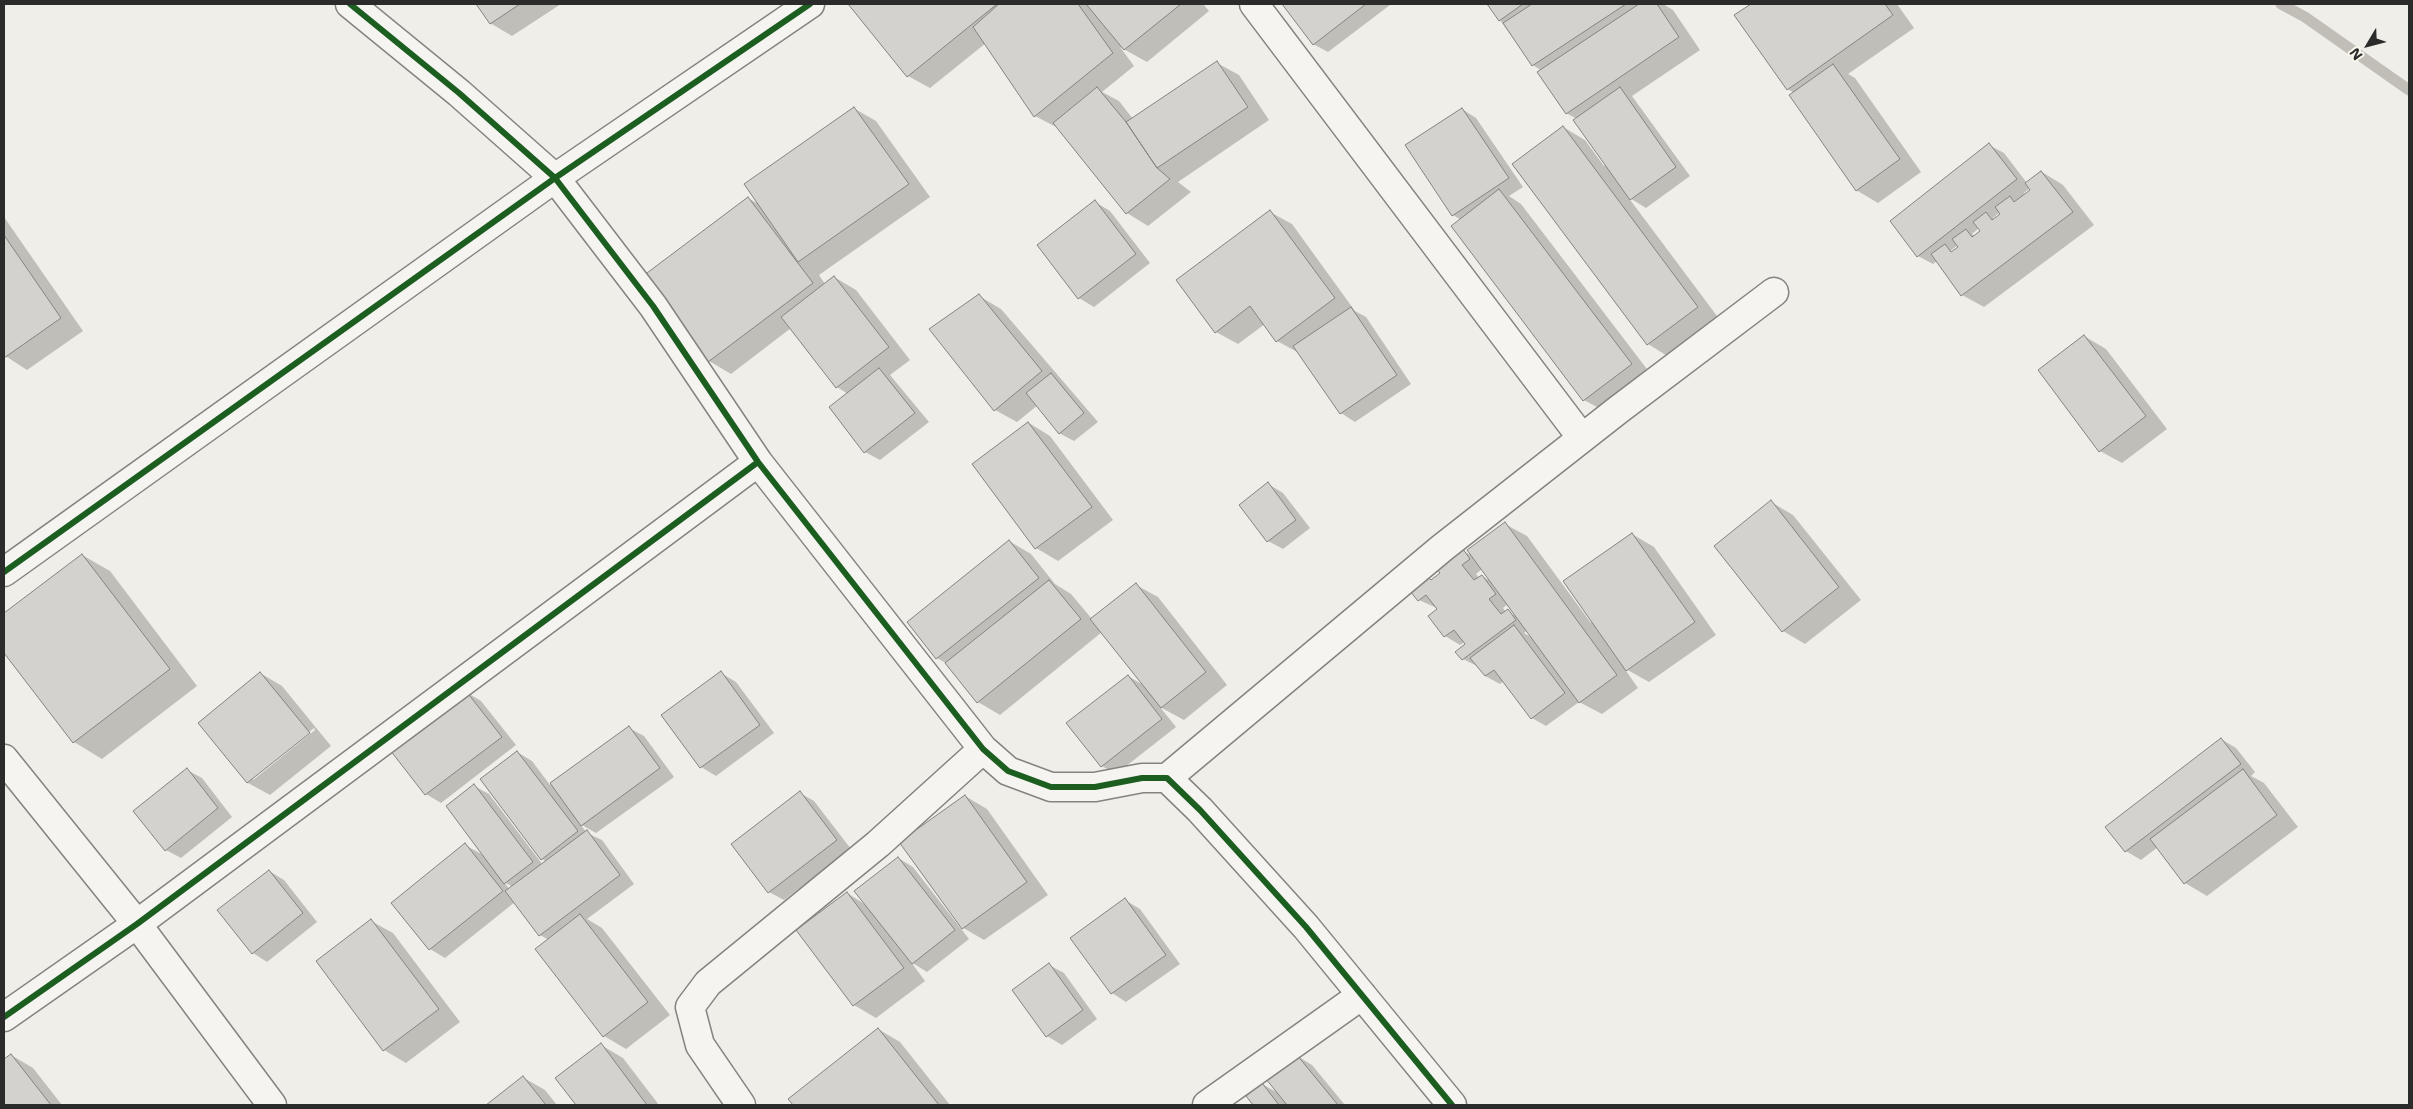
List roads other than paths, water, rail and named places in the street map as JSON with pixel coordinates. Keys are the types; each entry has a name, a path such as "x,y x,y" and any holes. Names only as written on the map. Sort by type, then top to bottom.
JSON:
{"street":[{"path":"350,4 459,93 555,178 653,306 758,462 983,749 1008,771 1051,787 1095,787 1142,778 1168,778 1442,548 1582,438 1774,292"},
{"path":"4,572 555,178 810,4"},
{"path":"1254,4 1582,438"},
{"path":"4,1017 137,924 758,462"},
{"path":"741,1105 700,1045 690,1008 708,983 878,844 983,749"},
{"path":"4,760 137,924 272,1105"},
{"path":"1168,778 1200,810 1306,927 1452,1105"},
{"path":"1207,1105 1362,995"}],"waterway":[{"path":"2281,4 2305,17 2409,90"}]}
